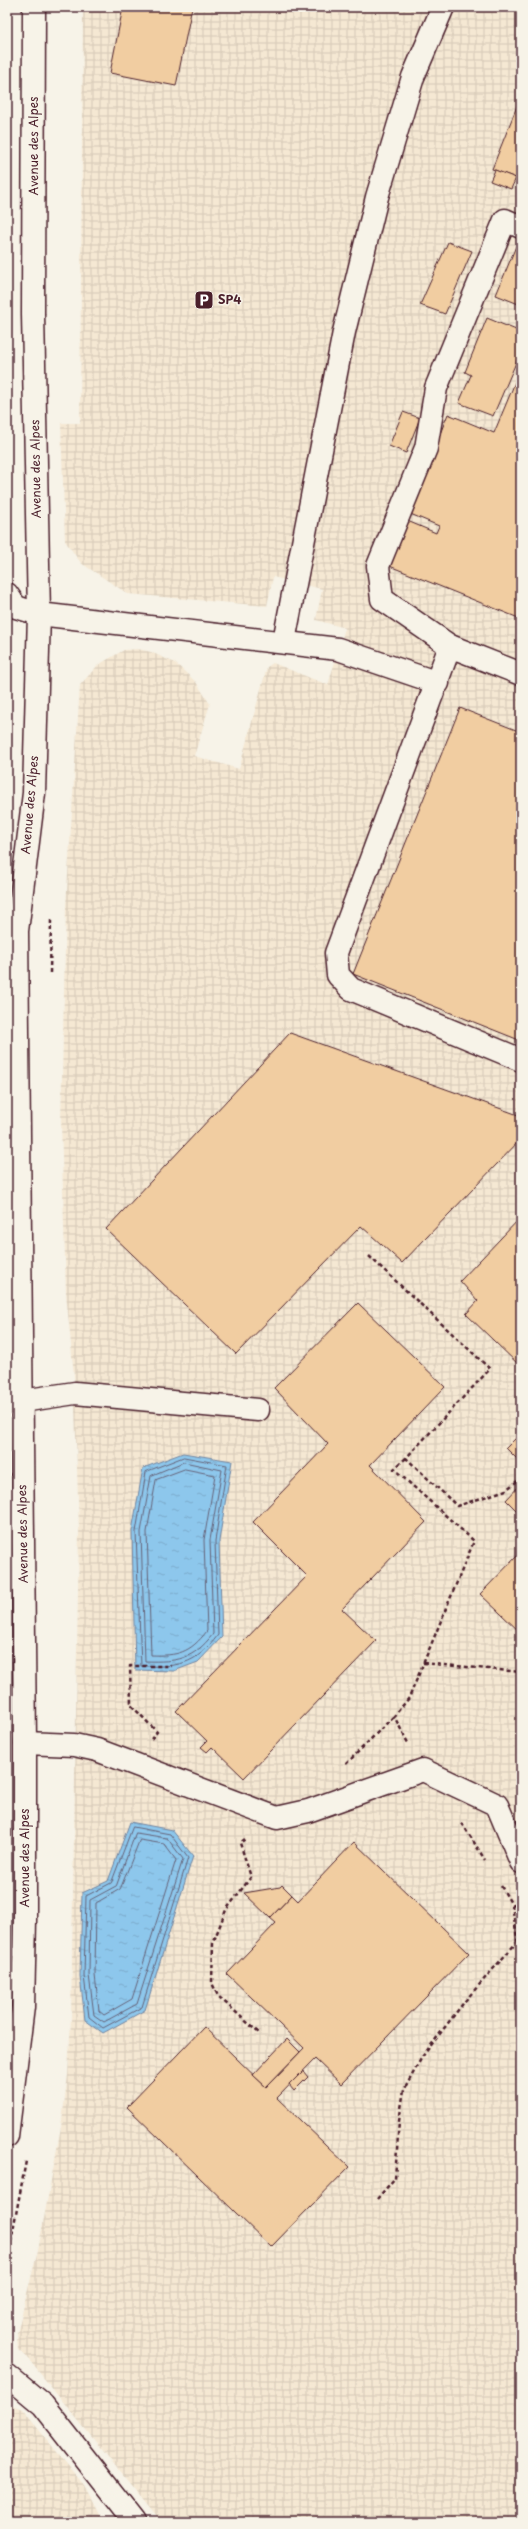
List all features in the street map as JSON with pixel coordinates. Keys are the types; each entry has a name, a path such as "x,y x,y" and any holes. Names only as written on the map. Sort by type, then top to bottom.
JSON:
{"main road":[{"name":"Avenue des Alpes","path":"7,2136 23,2007 26,1743 17,931 34,793 39,614 33,314 34,7"},
{"path":"284,642 344,332 377,197 413,77 443,7"},
{"path":"521,227 505,220 436,388 426,448 378,566 382,599 450,646 521,674"},
{"path":"7,594 16,607 39,614 338,649 438,683"},
{"path":"450,646 438,683 336,953 338,975 351,989 521,1060"},
{"name":"Avenue des Alpes","path":"7,898 17,931"},
{"path":"22,1401 75,1393 258,1410"},
{"path":"26,1743 74,1745 98,1750 277,1818 308,1812 423,1770 497,1805 521,1862"},
{"path":"7,2375 43,2405 135,2522"}],"path":[{"path":"343,1767 394,1716 409,1698 474,1541 394,1469 490,1369 369,1256"},
{"path":"406,1458 457,1506 506,1490 521,1478"},
{"path":"424,1662 521,1672"},
{"path":"394,1716 423,1770"},
{"path":"260,2034 218,1996 212,1983 213,1943 226,1910 251,1877 240,1843 282,1816"},
{"path":"458,1817 489,1867"},
{"path":"497,1880 512,1904 516,1943 521,1964"},
{"path":"512,1904 521,1901"},
{"path":"377,2198 395,2178 399,2121 404,2090 422,2057 465,2001 516,1943"}],"shaded area":[{"path":"83,7 521,7 521,2522 161,2522 29,2360 18,2350 17,2333 38,2250 61,2127 68,2075 71,2018 79,1530 74,1376 66,1293 61,1122 66,906 80,685 98,665 124,650 138,649 151,652 175,663 196,682 210,704 194,756 239,769 267,667 273,663 328,685 345,628 316,620 322,589 273,577 267,606 128,594 81,563 65,541 61,423 80,423"},
{"path":"7,2403 22,2409 83,2484 103,2522 7,2522"}],"water":[{"path":"183,1453 232,1461 219,1541 222,1637 198,1662 174,1671 135,1670 132,1531 143,1468"},
{"path":"130,1822 172,1830 193,1856 145,2010 103,2033 85,2020 80,1976 82,1893 108,1881"}],"building":[{"path":"123,7 192,7 176,86 110,73"},
{"path":"521,96 521,180 492,169"},
{"path":"495,170 516,178 511,189 490,181"},
{"path":"448,242 472,251 445,314 420,305"},
{"path":"516,246 521,249 521,305 496,295"},
{"path":"487,318 521,332 521,351 493,416 459,403 471,375 465,372"},
{"path":"521,368 521,619 387,565 405,520 436,533 439,526 408,513 448,414 494,433"},
{"path":"403,412 420,418 406,453 389,446"},
{"path":"460,708 521,732 521,1035 519,1040 353,974"},
{"path":"290,1033 521,1116 521,1139 402,1263 361,1226 236,1354 106,1229"},
{"path":"521,1217 521,1367 466,1314 478,1301 460,1281"},
{"path":"358,1303 445,1387 370,1465 426,1522 342,1609 376,1641 244,1778 212,1747 207,1752 201,1747 207,1741 176,1711 307,1576 253,1522 328,1444 274,1388"},
{"path":"521,1433 521,1463 506,1448"},
{"path":"521,1484 521,1515 506,1500"},
{"path":"521,1552 521,1633 480,1594"},
{"path":"354,1842 469,1953 341,2084 315,2059 277,2098 349,2167 271,2247 127,2107 204,2027 266,2087 304,2048 227,1974 276,1923 270,1918 292,1895 298,1901"},
{"path":"282,1885 292,1895 270,1918 244,1893 280,1887"},
{"path":"287,2039 300,2052 266,2087 253,2075"},
{"path":"303,2071 308,2077 294,2091 289,2085"}],"place":[{"name":"SP4","path":"204,300"}]}
